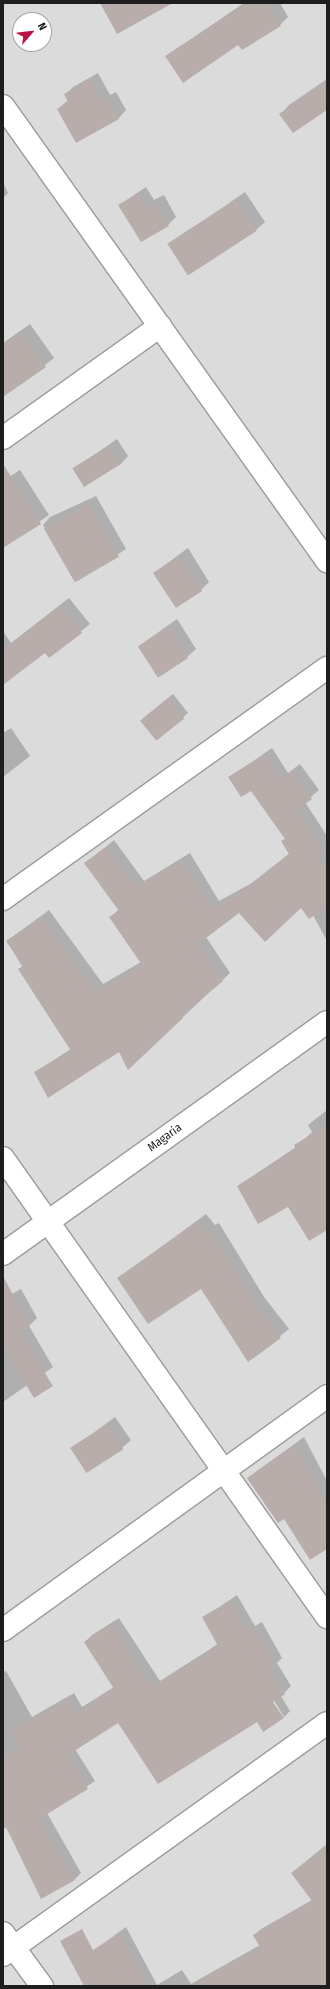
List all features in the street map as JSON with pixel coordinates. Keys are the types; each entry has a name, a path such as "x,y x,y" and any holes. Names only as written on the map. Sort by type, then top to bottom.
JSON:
{"street":[{"path":"3,106 327,561"},
{"path":"3,438 160,326"},
{"path":"3,899 327,668"},
{"name":"Magaria","path":"3,1254 327,1022"},
{"path":"3,1158 327,1617"},
{"path":"3,1630 327,1396"},
{"path":"42,1986 6,1945 327,1723"}],"shaded area":[{"path":"3,3 327,3 327,1986 3,1986"}],"building":[{"path":"100,3 173,3 117,34"},
{"path":"247,3 267,3 281,26 242,50 238,45 183,83 165,56"},
{"path":"90,80 102,102 108,99 119,119 76,143 57,109 68,102 64,94"},
{"path":"327,81 327,110 293,133 279,114"},
{"path":"138,194 145,208 155,203 169,226 141,242 118,205"},
{"path":"236,199 257,231 188,276 167,244"},
{"path":"22,332 46,367 3,397 3,345"},
{"path":"108,446 120,465 84,487 72,468"},
{"path":"3,464 41,524 3,548"},
{"path":"88,503 119,557 75,582 44,528"},
{"path":"179,556 202,591 176,608 153,573"},
{"path":"60,605 82,633 49,658 45,653 3,685 3,650"},
{"path":"168,627 188,658 158,678 138,647"},
{"path":"168,698 184,718 156,741 140,721"},
{"path":"264,755 280,780 292,771 312,799 298,809 324,851 318,855 327,869 327,907 309,919 301,908 265,942 239,913 198,944 223,981 182,1015 183,1018 128,1070 119,1052 48,1098 34,1072 71,1051 18,969 23,966 6,941 41,917 95,991 142,965 109,917 119,911 84,863 106,847 136,887 182,860 211,908 243,890 289,854 281,841 285,839 251,791 241,797 228,777"},
{"path":"327,1125 327,1230 309,1241 288,1207 258,1224 237,1186 296,1149 294,1145"},
{"path":"198,1221 206,1233 211,1230 256,1306 281,1338 248,1362 201,1289 148,1324 117,1278"},
{"path":"3,1276 30,1327 20,1332 53,1386 34,1398 3,1347"},
{"path":"107,1424 123,1449 86,1473 70,1448"},
{"path":"295,1444 327,1504 327,1549 310,1560 284,1519 278,1523 247,1478"},
{"path":"230,1601 248,1632 255,1629 276,1665 269,1669 285,1694 273,1702 284,1718 263,1732 257,1722 158,1784 118,1723 68,1755 88,1789 39,1819 75,1880 41,1899 3,1821 3,1757 20,1747 10,1731 67,1699 75,1713 114,1689 84,1642 112,1624 152,1687 218,1646 202,1617"},
{"path":"327,1845 327,1986 191,1986 260,1947 253,1935 312,1901 291,1873"},
{"path":"82,1929 93,1950 120,1933 148,1986 84,1986 60,1941"}]}
